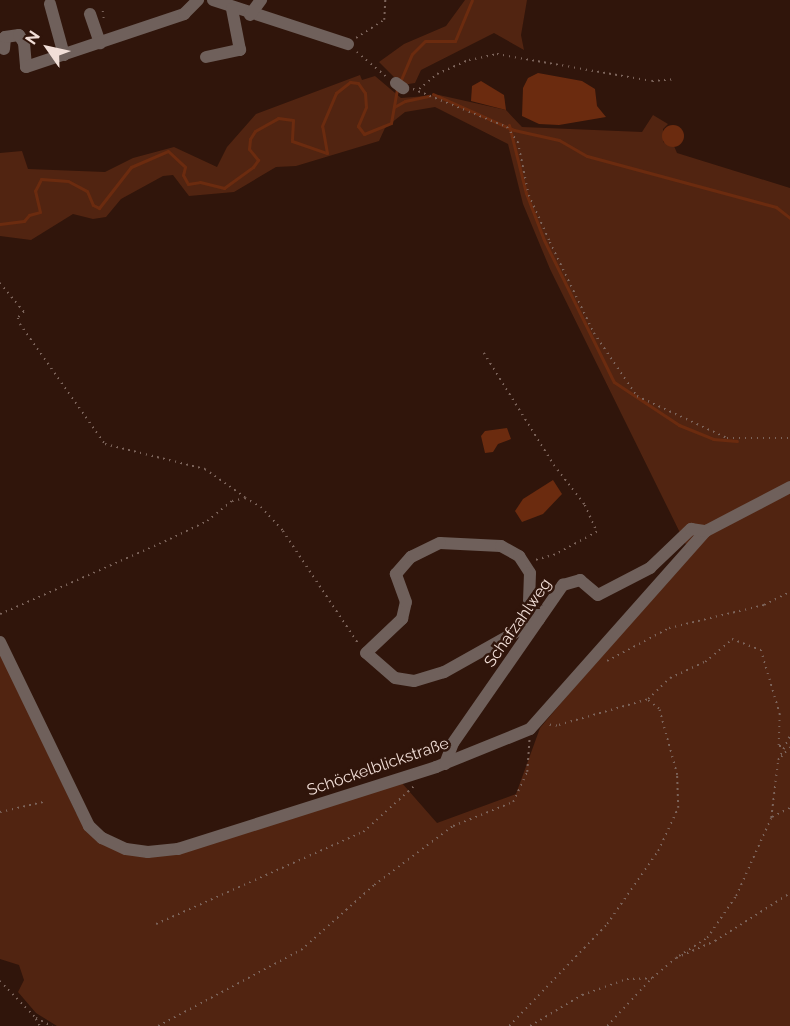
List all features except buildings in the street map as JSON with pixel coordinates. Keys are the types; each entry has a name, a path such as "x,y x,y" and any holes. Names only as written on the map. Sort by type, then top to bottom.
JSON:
{"street":[{"path":"4,49 5,37 19,35 24,43 26,67 184,14 198,0"},
{"path":"250,15 261,0"},
{"path":"50,4 64,55"},
{"path":"224,4 250,15 348,44"},
{"path":"215,17 224,4"},
{"path":"206,57 240,50 224,4"},
{"path":"90,14 100,43"},
{"name":"Schöckelblickstraße","path":"0,642 80,811 102,838 126,849 148,852 178,849 445,764 533,726 706,531 790,487"},
{"name":"Schafzahlweg","path":"445,764 453,743 562,585 579,580 598,595 650,568 691,529 706,531"},
{"path":"440,543 501,546 523,562 530,573 529,602 539,619 479,655 419,680 390,675 366,653 402,619 406,602 396,574 411,557 440,543"}],"path":[{"path":"385,0 384,20 348,44 400,86"},
{"path":"676,79 652,81 497,54 469,60 437,74 419,90 507,127 518,142 529,195 550,242 594,333 637,396 727,438 790,438"},
{"path":"0,283 24,312 18,318 20,324 105,444 206,469 261,507 283,531 366,653"},
{"path":"484,353 554,465 585,505 597,532 555,555 523,562"},
{"path":"0,614 170,539 207,521 232,501 247,498"},
{"path":"601,663 669,628 764,605 790,592"},
{"path":"158,1026 301,950 374,885 453,826 513,802 527,772 533,726 557,726 647,700 670,678 705,662 732,639 761,650 780,714 779,746 785,746"},
{"path":"508,1026 608,924 658,851 678,808 677,775 659,709 647,700"},
{"path":"607,1026 652,978 676,958 707,938 736,896 771,818 778,760 790,735"},
{"path":"778,760 790,747"},
{"path":"156,924 363,832 408,794 428,769"},
{"path":"0,812 43,802"},
{"path":"771,818 790,808"},
{"path":"676,958 715,940 790,893"},
{"path":"530,1026 582,995 627,979 652,978"},
{"path":"0,981 36,1018 40,1026"},
{"path":"36,1018 52,1026"}],"shaded area":[{"path":"465,0 527,0 521,35 524,50 494,33 421,70 415,83 402,85 379,62 404,44 446,26"},
{"path":"538,73 582,81 595,89 597,106 606,117 559,125 539,124 522,116 523,88 528,78"},
{"path":"360,75 362,80 375,76 401,98 439,95 506,110 522,127 642,132 653,115 668,124 663,129 663,142 674,146 677,153 790,188 790,1026 57,1026 36,1013 18,992 24,980 19,965 0,959 0,651 76,813 136,856 401,782 437,823 516,794 540,728 689,551 550,269 523,204 508,144 435,107 405,112 385,128 379,141 296,166 276,167 234,192 189,196 173,175 163,176 121,199 106,217 93,219 73,214 31,240 0,236 0,153 22,151 28,169 105,172 133,158 174,147 217,167 227,147 256,114"},
{"path":"481,81 504,95 506,110 471,101 472,86"},
{"path":"673,125 681,128 684,136 681,144 673,147 665,144 662,136 665,128"},
{"path":"507,428 511,439 498,444 493,452 485,453 481,436 485,431"},
{"path":"553,480 562,494 543,514 522,522 515,511 523,499"}],"waterway":[{"path":"400,82 412,54 425,41 455,41 472,0"},
{"path":"0,224 24,221 29,215 40,212 35,191 41,179 68,181 87,191 93,205 99,208 131,167 168,151 185,167 183,175 188,184 200,182 224,188 253,167 258,160 249,149 250,139 255,131 278,118 293,120 292,141 327,153 322,126 336,93 350,82 358,83 365,93 366,107 358,126 364,134 391,123 397,89"},
{"path":"433,94 514,130 559,140 587,156 776,207 790,218"},
{"path":"394,107 405,101 429,96"},
{"path":"509,125 526,193 544,240 614,382 679,425 713,439 737,441"}]}
